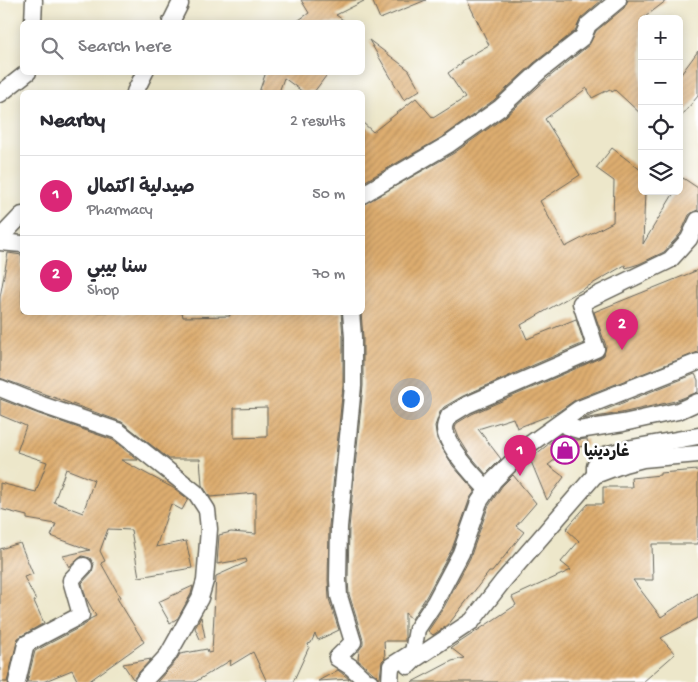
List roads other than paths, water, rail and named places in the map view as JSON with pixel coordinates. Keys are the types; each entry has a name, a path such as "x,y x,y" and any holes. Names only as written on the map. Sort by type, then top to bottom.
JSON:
{"street":[{"path":"33,20 34,0"},
{"path":"365,193 449,144 500,108 541,70 583,37 588,25 618,0"},
{"path":"172,20 180,4"},
{"path":"0,94 24,75"},
{"path":"136,90 144,75"},
{"path":"0,240 20,217"},
{"path":"487,489 473,475 453,449 445,428 449,416 467,405 596,348 581,304 670,260 689,239 698,220"},
{"path":"0,240 20,244"},
{"path":"351,315 353,336 352,386 348,418 344,489 339,526 338,580 339,596 353,642 337,658 351,667 367,682 370,682"},
{"path":"392,682 391,666 413,652 417,629 435,602 461,553 479,502 494,480 530,444 579,409 698,362"},
{"path":"0,388 42,405 118,430 196,494 207,510 209,529 205,581 200,598 168,655 143,682"},
{"path":"560,423 579,430 614,425 678,411 698,402"},
{"path":"595,475 595,466 605,455 650,444 698,436"},
{"path":"392,682 415,658 472,621 503,581 595,475 643,459 698,454"},
{"path":"17,682 26,644 81,615 71,580 84,566"}],"place":[{"name":"سنا بيبي","path":"622,350"},
{"name":"غاردينيا","path":"565,450"},
{"name":"صيدلية اكتمال","path":"520,476"}]}
